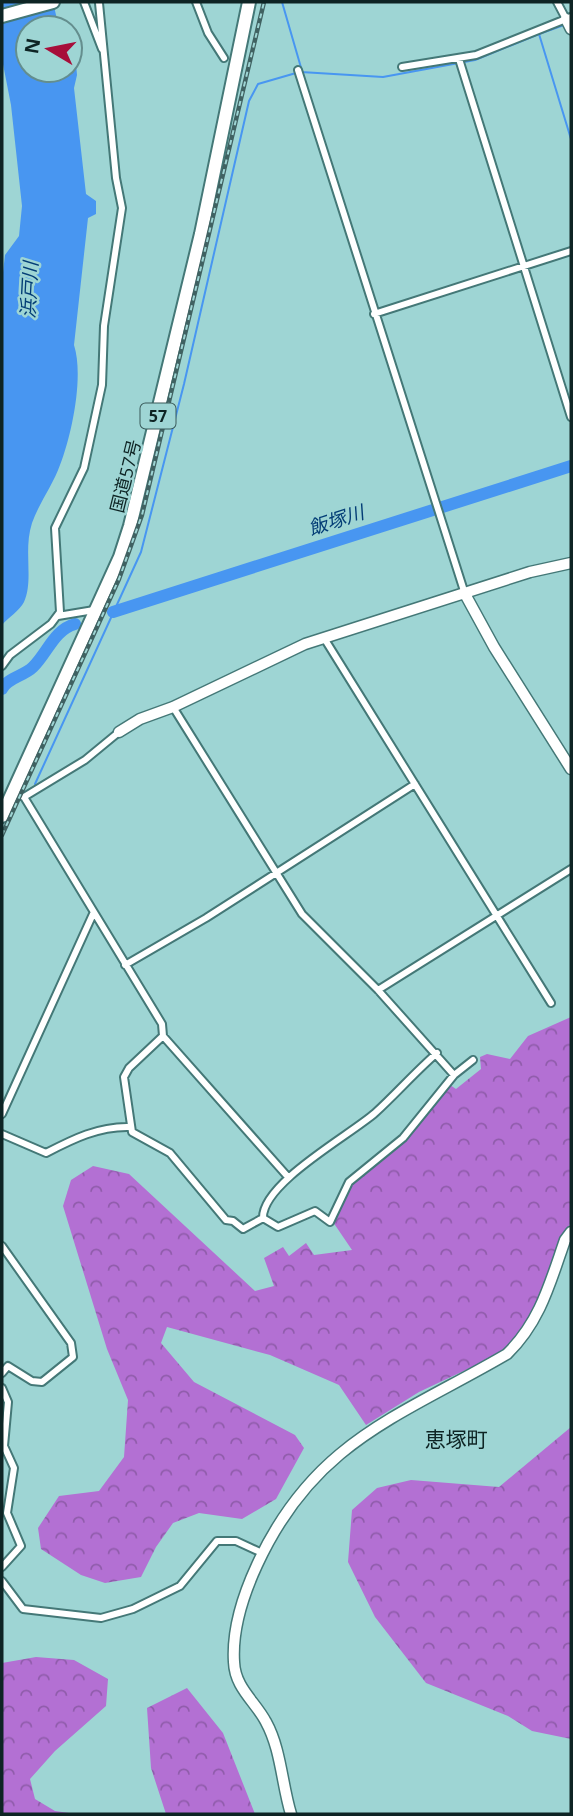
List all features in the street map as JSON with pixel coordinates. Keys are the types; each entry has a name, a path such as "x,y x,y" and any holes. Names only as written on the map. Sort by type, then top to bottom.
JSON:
{"highway":[{"path":"2,16 53,2"},
{"name":"国道57号","path":"2,816 18,795 120,557 139,493 201,234 246,2"}],"street":[{"path":"84,2 104,51"},
{"path":"196,2 208,33 224,58"},
{"path":"557,2 569,18 571,29"},
{"path":"58,616 61,593 55,528 84,468 99,407 104,326 122,208 116,178 99,3"},
{"path":"402,67 459,59 569,18"},
{"path":"459,59 571,416"},
{"path":"298,73 465,594 494,647 571,769"},
{"path":"374,314 571,251"},
{"path":"288,1177 163,1037 162,1024 18,795 85,760 119,732 140,719 173,708 279,655 530,572 571,563"},
{"path":"2,666 58,616 96,609"},
{"path":"324,638 551,1003"},
{"path":"173,708 302,914 378,990 454,1075"},
{"path":"125,965 415,784"},
{"path":"378,990 571,869"},
{"path":"2,1114 93,914"},
{"path":"163,1037 129,1068 124,1077 132,1132 170,1153 226,1220 243,1229 263,1218"},
{"path":"263,1218 263,1211 288,1177 372,1115 437,1053"},
{"path":"263,1218 278,1227 315,1211 330,1222 349,1182 403,1138 454,1075 473,1060"},
{"path":"2,1134 46,1153 90,1132 114,1126 130,1127"},
{"path":"291,1814 267,1723 239,1685 234,1663 244,1599 262,1553 291,1504 325,1465 342,1451 392,1417 508,1354 523,1339 540,1311 565,1240 571,1233"},
{"path":"2,1246 71,1343 73,1357 42,1382 32,1381 8,1366 2,1373"},
{"path":"2,1388 8,1402 4,1446 14,1468 7,1513 21,1546 2,1567"},
{"path":"2,1581 23,1609 101,1618 168,1595 180,1586 217,1541 236,1541 262,1553"}],"green space":[{"path":"571,1017 571,1221 530,1320 506,1351 419,1392 366,1425 339,1385 270,1355 167,1327 161,1343 194,1382 295,1435 304,1448 276,1499 242,1519 199,1513 173,1523 156,1547 141,1577 105,1583 81,1575 41,1549 38,1528 59,1496 99,1491 124,1457 128,1400 107,1349 63,1206 71,1180 93,1166 129,1174 255,1291 274,1286 264,1258 283,1247 289,1256 306,1243 314,1255 352,1250 333,1222 351,1182 405,1139 450,1085 456,1089 481,1069 480,1057 487,1054 510,1059 528,1036"},
{"path":"571,1427 571,1739 532,1731 508,1716 426,1683 375,1617 348,1562 352,1510 377,1488 411,1480 499,1487"},
{"path":"36,1657 74,1660 108,1679 106,1706 55,1751 30,1779 35,1799 55,1811 76,1814 2,1814 2,1663"},
{"path":"187,1688 223,1733 255,1814 166,1814 151,1768 147,1708"}],"water":[{"name":"浜戸川","path":"2,2 53,2 56,14 14,14 14,84 75,84 86,194 96,201 96,214 88,218 74,345 78,372 72,422 57,472 38,508 29,534 28,584 24,602 2,625 2,281 5,255 19,236 22,206 11,105 2,59"}],"waterway":[{"path":"282,2 302,71"},
{"path":"564,25 539,34 571,139"},
{"path":"301,72 383,77 475,60 539,34"},
{"path":"35,784 141,552 184,384 249,101 258,84 296,73"},
{"name":"飯塚川","path":"113,612 571,466"},
{"name":"飯塚川","path":"2,689 8,682 33,667 56,636 75,624"}],"railway":[{"path":"2,835 119,579 142,515 264,2"}],"district":[{"name":"恵塚町","path":"456,1439"}]}
